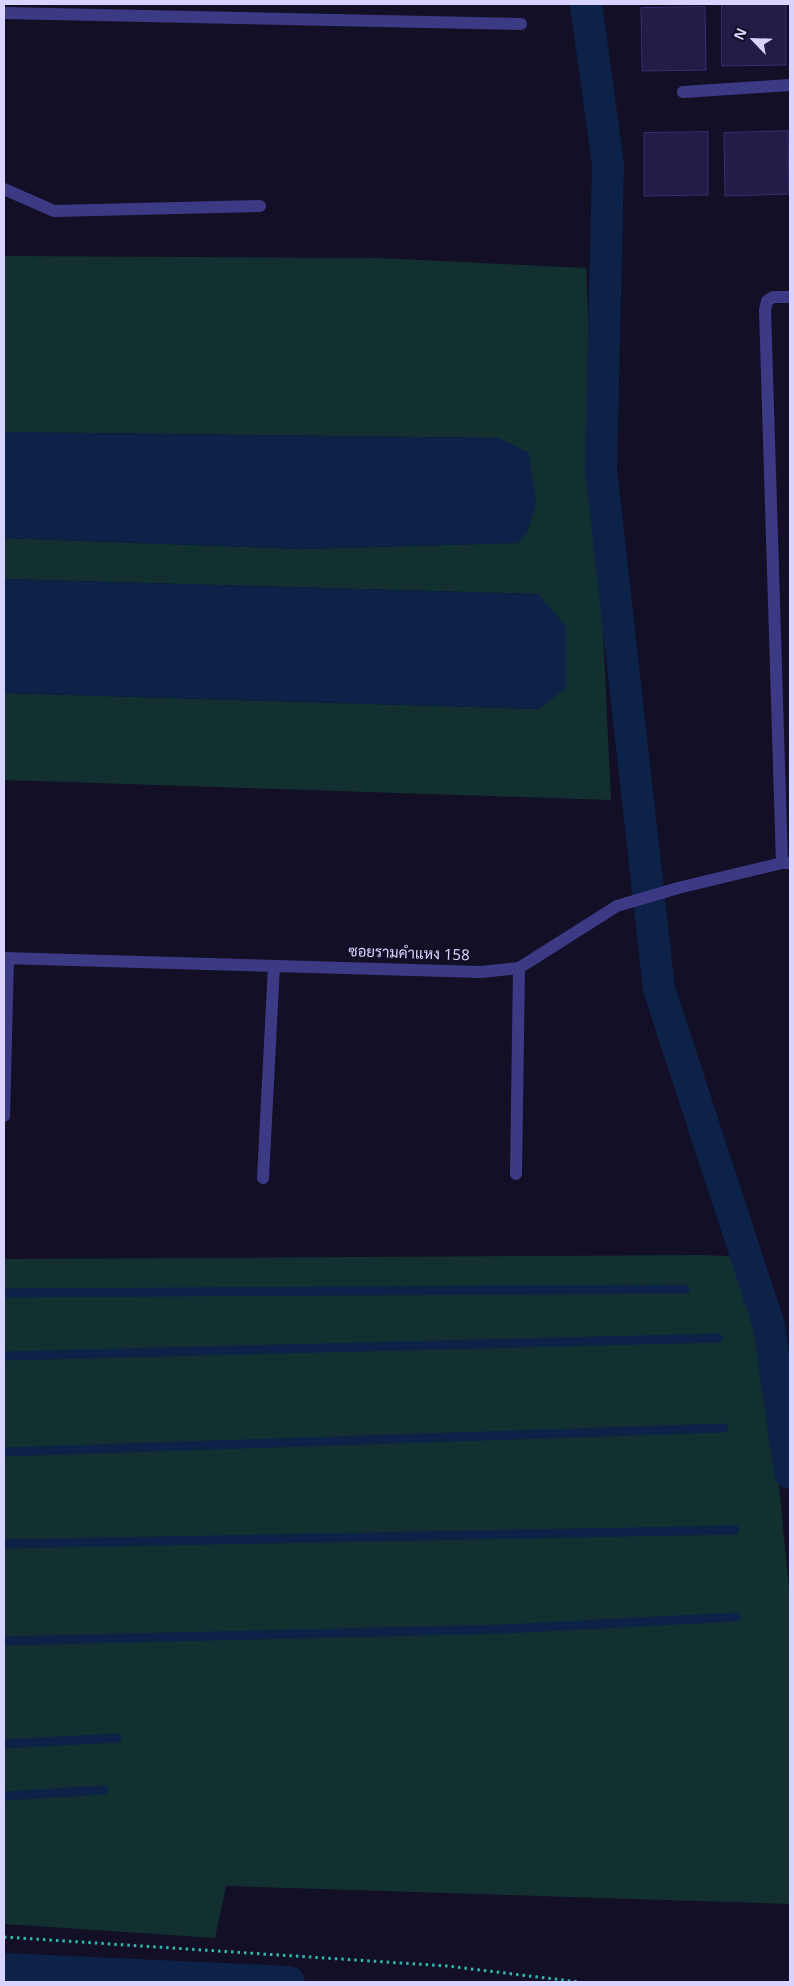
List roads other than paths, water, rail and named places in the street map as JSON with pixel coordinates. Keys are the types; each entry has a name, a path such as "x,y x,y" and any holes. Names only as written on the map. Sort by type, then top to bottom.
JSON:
{"street":[{"path":"4,13 521,24"},
{"path":"683,92 790,85"},
{"path":"4,189 54,211 260,206"},
{"path":"786,863 765,310 767,301 774,297 790,297"},
{"name":"ซอยรามคำแหง 158","path":"6,958 481,972 519,968 617,906 678,888 786,863"},
{"path":"4,1116 6,958"},
{"path":"263,1178 274,966"},
{"path":"516,1174 519,968"}],"water":[{"path":"4,432 499,438 529,453 536,502 528,531 518,543 302,549 4,538"},
{"path":"4,579 538,594 566,626 566,688 539,709 4,693"}],"waterway":[{"path":"586,4 608,164 601,469 659,989 769,1326 790,1473"},
{"path":"4,1293 685,1289"},
{"path":"4,1356 718,1338"},
{"path":"4,1452 724,1428"},
{"path":"4,1544 735,1530"},
{"path":"4,1641 504,1629 736,1617"},
{"path":"4,1744 117,1738"},
{"path":"4,1796 104,1790"},
{"path":"4,1969 289,1982"}]}
